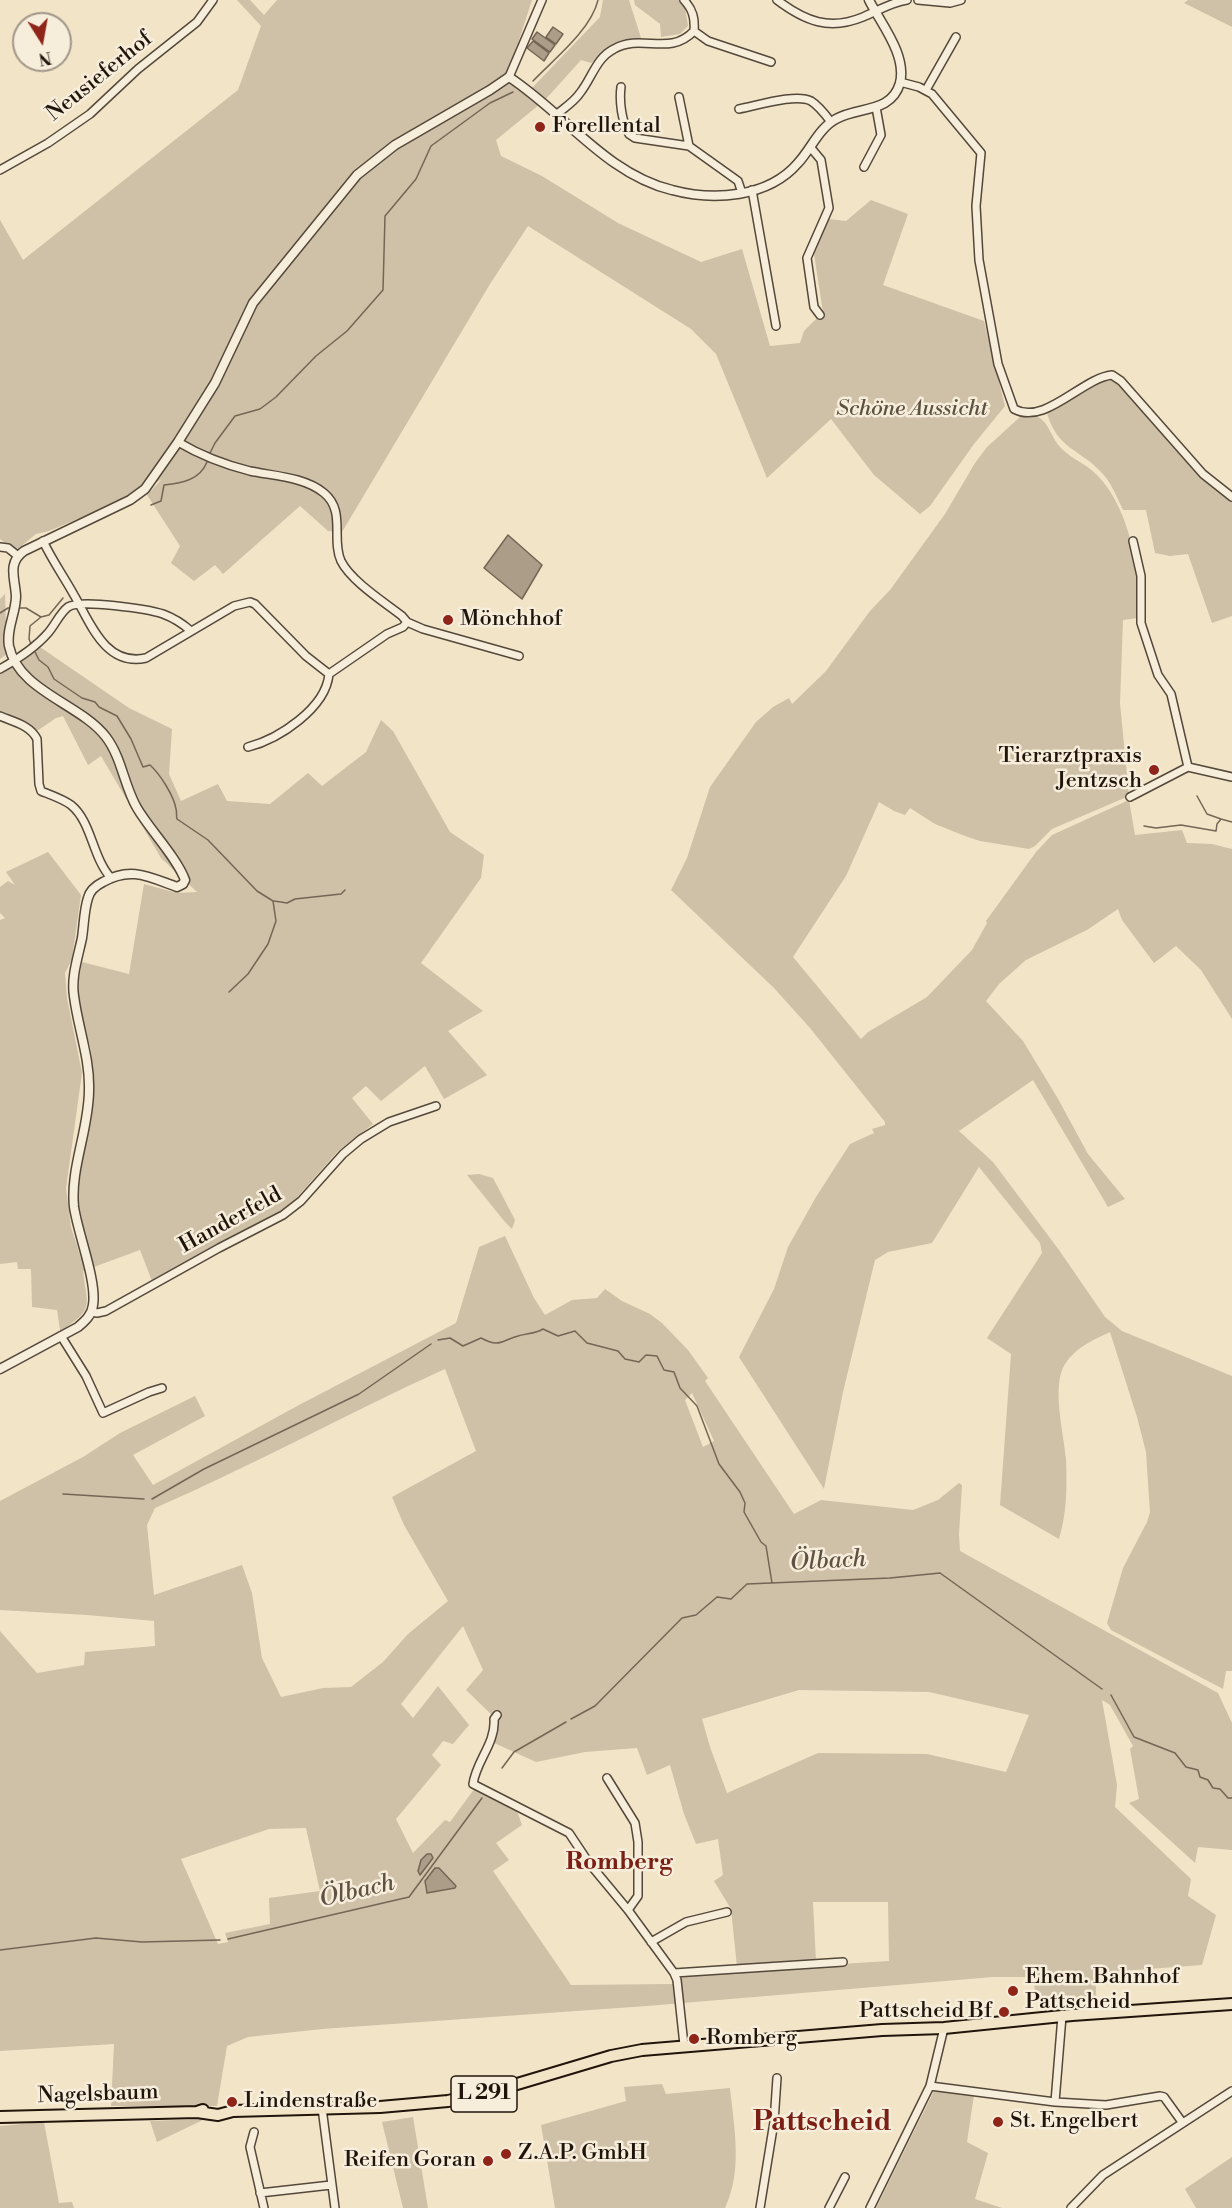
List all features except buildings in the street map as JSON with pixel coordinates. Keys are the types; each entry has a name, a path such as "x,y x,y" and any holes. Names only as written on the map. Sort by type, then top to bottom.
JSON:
{"main road":[{"name":"L 291","path":"322,2108 413,2105 458,2099 517,2085 611,2056 684,2045 882,2030 944,2028 1062,2016 1232,2004"},
{"name":"Nagelsbaum","path":"0,2118 197,2112 218,2115 233,2111 322,2108"}],"street":[{"name":"Neusieferhof","path":"0,170 48,143 90,114 138,69 197,22 213,0"},
{"path":"0,1369 84,1322 91,1311 92,1285 79,1232 74,1198 74,1180 90,1091 86,1055 74,996 75,971 89,895 93,889 111,878 129,873 141,874 177,887 185,880 137,807 115,752 103,732 84,716 30,680 15,661 9,646 15,604 12,571 14,562 18,556 43,541 139,494 152,482 214,383 253,303 357,175 395,145 509,77 542,0"},
{"path":"556,115 576,98 596,65 609,52 630,44 667,45 686,39 694,31 695,19 684,0"},
{"path":"777,0 822,24 848,23 907,0"},
{"path":"509,77 608,157 647,182 695,196 724,197 773,182 793,170 831,122 847,114 876,108 890,100 896,92 900,82 899,59 869,0"},
{"path":"918,0 950,3 961,0"},
{"path":"694,31 708,41 771,62"},
{"path":"926,90 956,37"},
{"path":"900,82 933,94 981,153 976,206 979,261 998,363 1012,407 1017,411 1031,412 1048,407 1112,375 1121,381 1203,474 1232,496"},
{"path":"621,87 623,117 629,134 635,138 688,146 738,181 747,191 776,326"},
{"path":"679,97 688,146"},
{"path":"739,109 796,98 807,99 819,107 831,122"},
{"path":"864,167 881,135 876,108"},
{"path":"811,148 821,160 829,208 807,258 814,308 820,315"},
{"path":"178,442 248,470 316,487 332,501 336,511 338,551 345,567 407,622 423,629 519,656"},
{"path":"43,541 98,638 107,647 128,658 146,658 234,606 250,602 255,604 306,656 329,674"},
{"path":"1133,541 1141,576 1141,623 1158,675 1171,694 1188,767"},
{"path":"0,547 8,548 18,556"},
{"path":"0,669 15,661 48,633 68,607 79,603 160,613 182,623 191,631"},
{"path":"248,747 282,731 316,705 328,684 329,674 387,634 403,627 407,622"},
{"path":"0,716 27,727 34,733 37,739 41,791 70,804 82,817 99,862 111,878"},
{"path":"1131,797 1188,767 1232,777"},
{"name":"Handerfeld","path":"91,1311 97,1313 106,1311 283,1215 301,1201 343,1154 361,1139 389,1122 436,1106"},
{"path":"61,1336 86,1376 103,1413 149,1392 162,1389"},
{"path":"497,1715 494,1719 491,1742 474,1774 473,1784 569,1833 589,1863 628,1910 674,1973 677,1980 684,2045"},
{"path":"607,1778 635,1823 638,1896 628,1910"},
{"path":"651,1942 686,1922 727,1912"},
{"path":"674,1973 843,1962"},
{"path":"1055,2102 1062,2016"},
{"path":"870,2208 930,2086 944,2028"},
{"path":"760,2208 774,2122 777,2078"},
{"path":"930,2086 1055,2102 1106,2105 1164,2097 1182,2122"},
{"path":"1071,2208 1104,2175 1232,2091"},
{"path":"322,2108 335,2208"},
{"path":"254,2132 250,2147 264,2208"},
{"path":"829,2208 845,2177"},
{"path":"260,2193 332,2185"}],"green space":[{"name":"Schöne Aussicht","path":"237,0 250,0 264,15 277,0 532,0 508,74 530,90 600,17 603,0 629,0 642,41 619,43 591,63 581,60 545,100 496,140 501,156 542,176 618,223 701,262 742,249 770,346 800,343 804,331 823,312 814,254 829,219 846,221 871,200 908,214 883,285 984,321 1005,406 974,444 930,506 920,514 874,475 831,419 767,478 716,354 691,329 528,226 490,284 342,532 328,531 300,506 223,574 215,565 194,581 171,563 180,546 147,495 162,479 137,494 49,531 36,534 15,551 0,539 0,220 23,260 238,90 261,26"},
{"path":"634,0 679,0 685,7 688,26 680,34 661,37 660,24 635,5"},
{"path":"1188,0 1232,0 1232,27 1184,3"},
{"path":"1111,378 1116,380 1152,418 1203,478 1232,500 1232,616 1212,623 1188,554 1170,556 1155,553 1146,510 1123,510 1105,476 1063,441 1051,425 1047,413 1050,409 1101,380"},
{"path":"1036,416 1044,422 1061,448 1093,471 1109,489 1131,542 1137,581 1138,618 1123,620 1120,703 1129,796 1052,829 1029,849 980,841 935,824 910,808 905,815 879,802 846,876 793,957 861,1039 868,1032 927,997 972,950 986,921 1036,852 1052,835 1129,800 1135,835 1182,830 1187,843 1212,844 1232,849 1232,1019 1201,970 1176,946 1154,963 1122,920 1118,909 1087,930 1026,960 999,984 986,1001 1023,1041 1088,1154 1125,1199 1108,1207 1033,1080 959,1131 993,1162 1059,1250 1105,1317 1122,1331 1232,1376 1232,1671 1226,1671 1223,1689 1111,1630 1107,1623 1123,1568 1150,1512 1146,1452 1110,1332 1074,1353 1065,1364 1061,1374 1059,1397 1066,1480 1065,1510 1059,1539 1000,1505 1011,1354 987,1338 1042,1253 1040,1243 979,1167 932,1243 888,1252 875,1260 843,1392 824,1489 739,1357 774,1289 788,1247 816,1197 850,1144 874,1133 872,1129 885,1125 885,1122 810,1028 774,988 671,890 687,858 710,787 756,722 773,707 789,698 792,704 826,671 870,611 890,590 945,514 987,447 1020,417"},
{"path":"5,594 7,654 0,659 0,599"},
{"path":"37,645 129,708 172,729 169,774 181,801 218,784 227,801 270,804 308,773 322,786 366,752 381,720 393,731 450,832 484,855 481,878 421,963 483,1011 448,1031 487,1075 444,1099 425,1066 381,1101 366,1086 352,1098 373,1124 338,1151 285,1211 152,1281 140,1250 83,1271 86,1306 80,1317 62,1330 60,1330 57,1310 32,1307 31,1269 18,1269 17,1262 0,1264 0,920 5,918 0,913 0,887 8,881 15,885 6,872 48,852 81,895 72,959 65,973 67,998 82,1073 66,1188 71,1227 81,1258 85,1235 76,1198 94,1089 91,1050 80,1010 78,984 82,962 129,974 144,884 177,893 197,892 161,858 101,756 88,765 63,716 56,718 34,733 24,721 0,712 0,672"},
{"path":"479,1174 493,1178 515,1220 512,1229 467,1175"},
{"path":"505,1236 534,1298 545,1315 572,1300 597,1298 605,1289 662,1323 688,1350 708,1378 705,1381 794,1514 821,1500 913,1510 938,1500 959,1483 962,1485 960,1551 1218,1693 1232,1723 1232,1850 1198,1847 1195,1863 1129,1803 1139,1799 1130,1749 1133,1746 1110,1705 1102,1700 1117,1785 1115,1807 1191,1879 1188,1896 1216,1915 1202,1965 1095,1973 1097,2009 1069,2010 1067,1995 1035,1999 1034,1977 993,1977 647,2006 322,2029 248,2037 227,2046 217,2106 111,2106 114,2044 0,2051 0,1631 37,1673 84,1665 85,1652 155,1646 154,1621 0,1610 0,1501 83,1457 120,1433 195,1396 205,1416 133,1455 153,1485 456,1323 479,1247","holes":["445,1369 476,1451 392,1497 404,1525 448,1601 408,1634 383,1662 351,1687 323,1688 281,1697 262,1658 252,1593 242,1565 154,1595 147,1525 155,1508","692,1393 714,1441 703,1447 685,1400","463,1626 483,1670 466,1690 495,1718 492,1742 536,1762 585,1752 637,1748 647,1775 670,1765 684,1814 696,1844 718,1839 723,1875 714,1881 731,1909 737,1967 816,1962 813,1902 888,1902 889,1961 678,1974 673,1984 571,1985 493,1871 509,1860 496,1843 522,1825 517,1811 475,1788 450,1822 445,1820 413,1853 396,1819 441,1765 432,1755 443,1741 453,1744 469,1725 438,1686 413,1718 401,1704","799,1690 929,1692 1029,1715 1006,1772 927,1754 818,1753 727,1793 702,1719","306,1828 320,1891 269,1898 270,1924 225,1933 228,1942 218,1944 181,1859 269,1829"]},
{"path":"662,2084 666,2094 730,2088 736,2164 731,2194 725,2208 555,2208 541,2125 626,2101 624,2087"},
{"path":"934,2091 974,2095 967,2142 988,2153 975,2199 1002,2208 876,2208"},
{"path":"413,2117 428,2208 403,2208 382,2122"},
{"path":"205,2119 157,2142 150,2121"},
{"path":"44,2122 59,2203 72,2202 74,2208 0,2208 0,2126"},
{"path":"1232,2157 1232,2208 1196,2208 1185,2189"}],"shaded area":[{"path":"553,27 563,34 556,44 546,37"},
{"path":"537,32 555,45 550,52 532,39"},
{"path":"533,41 549,53 544,61 527,48"},
{"path":"508,535 542,565 522,599 484,568"},
{"path":"427,1854 431,1854 433,1858 420,1875 418,1871 421,1860"},
{"path":"435,1868 439,1868 456,1886 455,1888 427,1893 425,1881"}],"waterway":[{"path":"533,81 580,33 598,0"},
{"path":"210,453 235,416 260,409 276,397 316,356 347,331 383,290 385,216 416,179 431,146 490,103 513,92"},
{"path":"151,505 161,501 164,485 184,482 195,477 207,462"},
{"path":"17,608 26,608 41,617 49,615 63,598"},
{"path":"0,613 12,608"},
{"path":"31,644 30,626 41,617"},
{"path":"35,652 39,660 48,667 54,679 82,698 95,702 99,707 117,716 131,739 143,767 150,765 166,786 175,804 177,819 208,840 257,891 273,901 276,921 268,944 248,974 229,992"},
{"path":"1197,796 1207,814 1221,819"},
{"path":"1144,826 1156,828 1181,825 1216,831 1221,819 1232,822"},
{"path":"274,901 287,903 295,899 341,894 345,890"},
{"path":"438,1340 450,1338 463,1346 481,1338 492,1343 500,1343 543,1329 558,1336 575,1331 587,1343 618,1351 625,1359 639,1362 646,1355 657,1356 664,1370 674,1372 680,1388 697,1406 719,1464 740,1492 745,1503 744,1512 761,1542 766,1546 772,1583"},
{"path":"152,1499 204,1469 359,1394 431,1344"},
{"path":"63,1494 144,1499"},
{"name":"Ölbach","path":"571,1719 595,1706 682,1618 696,1615 717,1597 731,1599 747,1584 890,1578 940,1573 1102,1689"},
{"name":"Ölbach","path":"1111,1695 1134,1737 1175,1753 1186,1767 1198,1770 1200,1777 1208,1780 1213,1788 1220,1789 1228,1798 1232,1798"},
{"name":"Ölbach","path":"502,1768 514,1752 566,1722"},
{"name":"Ölbach","path":"228,1939 409,1897 482,1798"},
{"name":"Ölbach","path":"0,1950 96,1938 142,1942 220,1940"}],"place":[{"name":"Forellental","path":"540,127"},
{"name":"Mönchhof","path":"448,620"},
{"name":"Tierarztpraxis Jentzsch","path":"1154,770"},
{"name":"Ehem. Bahnhof Pattscheid","path":"1013,1991"},
{"name":"Pattscheid Bf","path":"1004,2012"},
{"name":"Romberg","path":"694,2039"},
{"name":"Lindenstraße","path":"232,2102"},
{"name":"St. Engelbert","path":"998,2122"},
{"name":"Z.A.P. GmbH","path":"506,2154"},
{"name":"Reifen Goran","path":"488,2161"}],"district":[{"name":"Romberg","path":"619,1863"},
{"name":"Pattscheid","path":"822,2123"}]}
